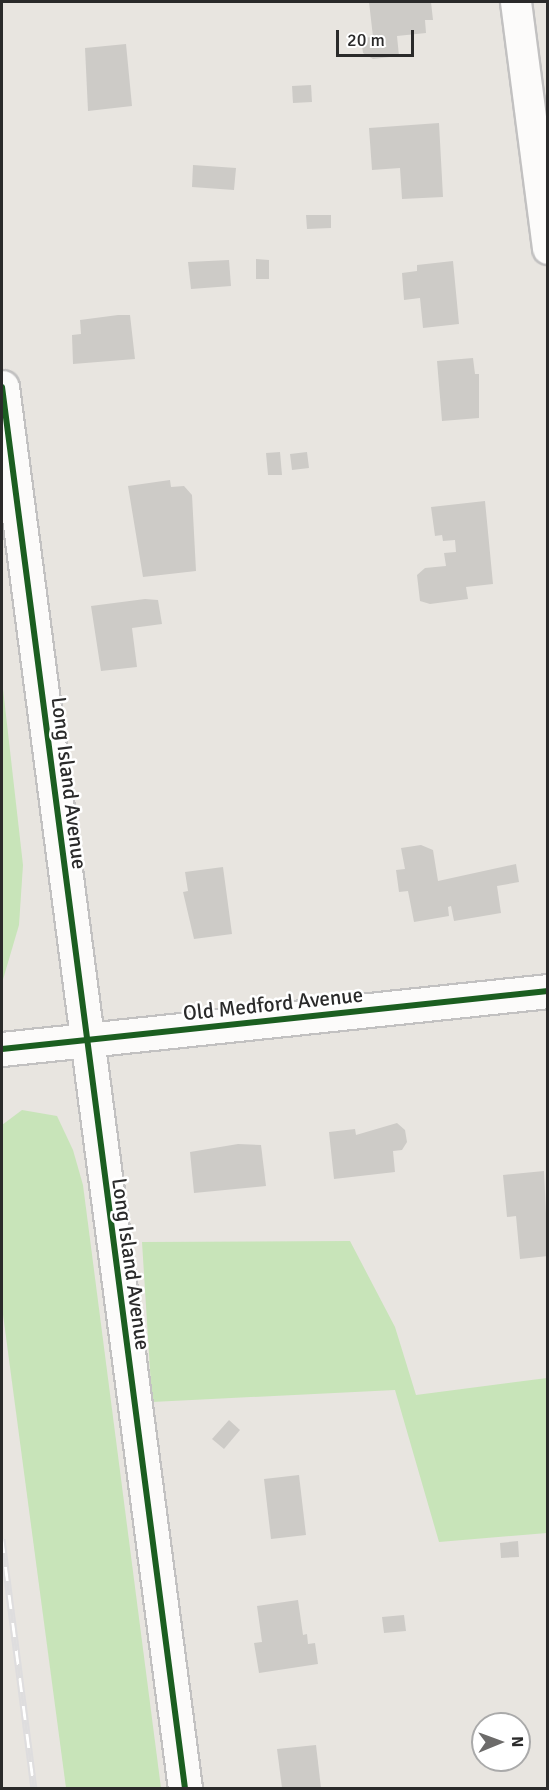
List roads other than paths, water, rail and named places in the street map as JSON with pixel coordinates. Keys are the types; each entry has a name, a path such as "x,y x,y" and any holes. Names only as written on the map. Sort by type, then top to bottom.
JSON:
{"street":[{"path":"516,2 548,249"},
{"name":"Long Island Avenue","path":"2,387 85,1040 185,1788"},
{"name":"Old Medford Avenue","path":"2,1048 548,991"}],"railway":[{"path":"2,1539 34,1788"}]}
